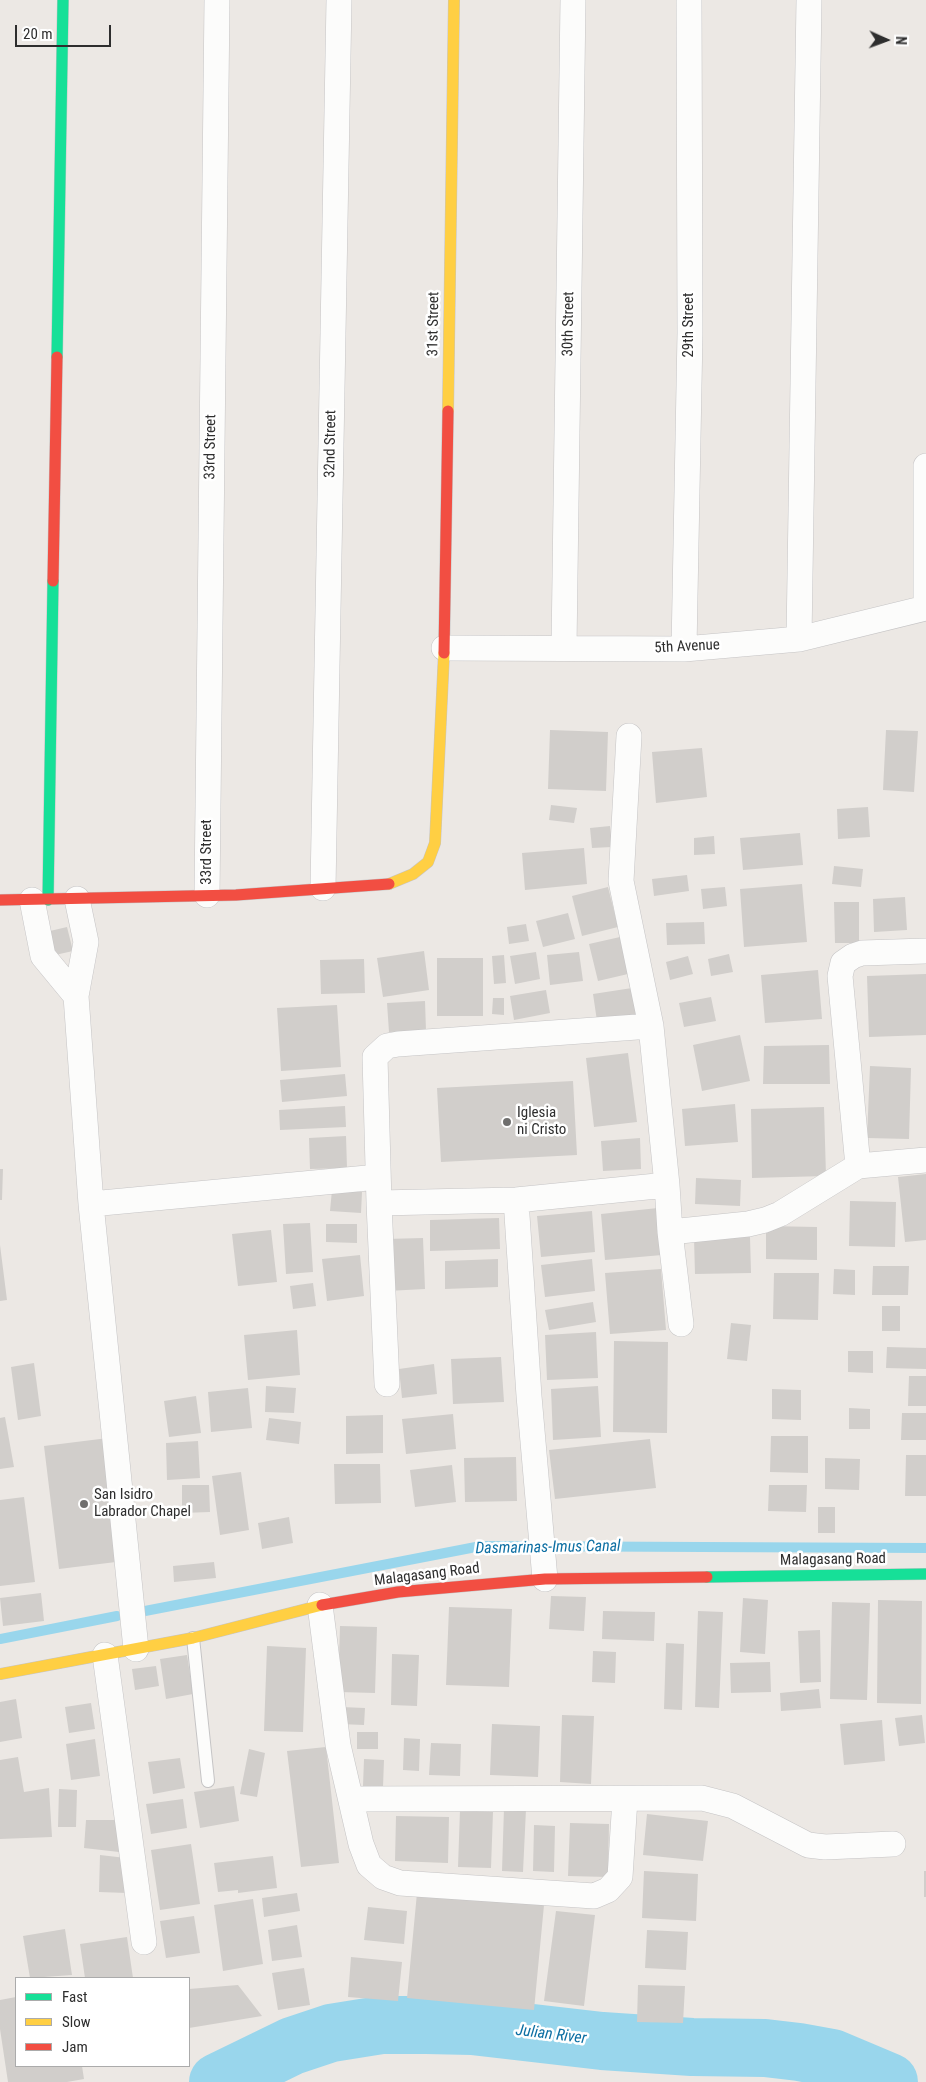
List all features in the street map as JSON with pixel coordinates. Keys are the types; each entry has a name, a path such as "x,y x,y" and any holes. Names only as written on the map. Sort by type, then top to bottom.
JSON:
{"street":[{"path":"63,0 40,900 43,956 76,996"},
{"name":"33rd Street","path":"207,895 217,0"},
{"name":"32nd Street","path":"323,888 339,0"},
{"name":"31st Street","path":"0,900 236,895 323,888 385,886 413,874 428,862 435,843 444,648 454,0"},
{"name":"30th Street","path":"564,648 573,0"},
{"name":"29th Street","path":"684,649 690,333 689,0"},
{"path":"799,639 810,0"},
{"path":"926,466 926,608"},
{"name":"5th Avenue","path":"444,648 684,649 799,639 926,608"},
{"path":"629,736 621,881 650,1026 667,1185 670,1232 682,1324"},
{"path":"77,899 86,942 76,996 91,1204 136,1649"},
{"path":"858,1166 840,976 843,963 853,956 862,954 926,951"},
{"path":"388,1384 378,1177 375,1057 386,1046 650,1026"},
{"path":"670,1232 748,1224 765,1220 780,1214 858,1166 926,1160"},
{"path":"91,1204 378,1177"},
{"path":"379,1202 516,1200 667,1185"},
{"path":"516,1200 529,1396 545,1579"},
{"name":"Malagasang Road","path":"0,1674 193,1638 320,1605 398,1592 545,1579 926,1574"},
{"path":"320,1605 333,1723 361,1844 369,1865 383,1877 400,1883 594,1896 608,1890 620,1877 625,1799"},
{"path":"105,1655 144,1942"},
{"path":"351,1799 702,1798 734,1806 808,1845 825,1847 893,1844"}],"lane":[{"path":"193,1638 208,1780"}],"building":[{"path":"550,730 608,732 606,791 548,789"},
{"path":"886,730 918,731 914,792 883,790"},
{"path":"702,748 707,797 656,803 652,752"},
{"path":"551,805 577,808 574,823 549,820"},
{"path":"868,807 870,837 838,839 837,809"},
{"path":"610,826 612,847 592,848 590,828"},
{"path":"800,833 803,865 743,870 740,838"},
{"path":"714,836 715,854 694,855 694,838"},
{"path":"584,848 587,884 525,890 522,853"},
{"path":"834,866 863,869 861,887 832,884"},
{"path":"687,875 689,891 654,896 652,879"},
{"path":"802,884 807,942 744,947 740,889"},
{"path":"608,887 618,927 582,936 572,896"},
{"path":"725,887 727,906 703,909 701,889"},
{"path":"905,897 907,930 874,932 873,899"},
{"path":"834,902 859,902 859,943 835,943"},
{"path":"568,913 575,939 543,947 536,921"},
{"path":"704,922 705,944 667,945 666,923"},
{"path":"526,924 529,941 509,944 507,927"},
{"path":"67,927 73,951 55,955 50,931"},
{"path":"620,937 628,974 598,981 589,944"},
{"path":"424,951 429,990 383,997 377,958"},
{"path":"536,952 540,979 515,984 510,956"},
{"path":"579,952 583,981 550,985 547,955"},
{"path":"729,954 733,972 711,976 708,959"},
{"path":"504,955 506,983 494,984 492,956"},
{"path":"688,956 693,974 670,980 666,962"},
{"path":"437,958 483,958 483,1016 437,1016"},
{"path":"364,959 365,993 321,994 320,960"},
{"path":"818,970 822,1019 765,1023 761,975"},
{"path":"926,974 926,1035 869,1037 867,976"},
{"path":"632,988 636,1015 597,1021 593,994"},
{"path":"546,990 550,1013 514,1020 510,996"},
{"path":"711,997 716,1021 684,1027 679,1003"},
{"path":"493,998 504,998 504,1015 492,1014"},
{"path":"425,1001 426,1031 389,1032 387,1003"},
{"path":"337,1005 341,1067 281,1071 277,1008"},
{"path":"740,1035 750,1081 702,1091 693,1045"},
{"path":"829,1045 830,1084 763,1084 764,1046"},
{"path":"628,1053 637,1122 594,1127 586,1058"},
{"path":"870,1066 911,1068 909,1139 867,1138"},
{"path":"345,1074 347,1096 282,1102 280,1080"},
{"name":"Iglesia ni Cristo","path":"573,1081 577,1155 441,1162 437,1088"},
{"path":"735,1104 738,1142 685,1146 682,1109"},
{"path":"345,1106 346,1127 280,1130 279,1110"},
{"path":"824,1107 826,1176 752,1178 751,1109"},
{"path":"346,1136 347,1168 310,1169 309,1138"},
{"path":"640,1138 641,1169 603,1171 601,1141"},
{"path":"0,1169 3,1169 2,1200 0,1200"},
{"path":"926,1174 926,1240 905,1242 898,1177"},
{"path":"696,1178 741,1180 740,1206 695,1204"},
{"path":"332,1190 362,1192 361,1213 330,1211"},
{"path":"850,1201 896,1202 895,1247 849,1246"},
{"path":"658,1208 662,1255 605,1260 601,1214"},
{"path":"592,1211 595,1252 541,1257 537,1216"},
{"path":"499,1218 500,1249 430,1251 430,1220"},
{"path":"310,1223 313,1272 286,1274 283,1224"},
{"path":"326,1224 357,1224 357,1243 326,1242"},
{"path":"766,1226 817,1227 817,1260 766,1259"},
{"path":"271,1230 277,1282 238,1286 232,1234"},
{"path":"750,1237 751,1273 695,1274 694,1238"},
{"path":"423,1238 425,1289 387,1291 385,1239"},
{"path":"0,1245 7,1300 0,1301"},
{"path":"360,1255 364,1296 327,1301 322,1259"},
{"path":"498,1259 498,1287 445,1289 445,1261"},
{"path":"592,1259 595,1291 545,1297 541,1265"},
{"path":"873,1266 909,1266 908,1295 872,1295"},
{"path":"661,1269 666,1330 610,1334 605,1273"},
{"path":"834,1269 855,1270 855,1295 833,1294"},
{"path":"774,1273 819,1273 818,1320 773,1319"},
{"path":"313,1283 316,1306 293,1309 290,1286"},
{"path":"593,1302 596,1322 549,1330 545,1310"},
{"path":"882,1306 900,1306 900,1331 882,1331"},
{"path":"731,1323 751,1325 747,1361 727,1359"},
{"path":"297,1330 300,1375 248,1380 244,1335"},
{"path":"596,1332 598,1378 547,1380 545,1335"},
{"path":"614,1341 668,1342 667,1433 613,1432"},
{"path":"887,1347 926,1348 926,1369 886,1368"},
{"path":"848,1351 873,1351 873,1373 848,1372"},
{"path":"501,1357 504,1402 453,1404 451,1359"},
{"path":"34,1363 41,1416 18,1420 11,1367"},
{"path":"434,1364 437,1394 402,1398 399,1369"},
{"path":"909,1376 926,1376 926,1406 908,1406"},
{"path":"266,1386 296,1388 294,1413 265,1412"},
{"path":"598,1386 601,1437 553,1440 551,1389"},
{"path":"248,1388 252,1428 211,1432 208,1392"},
{"path":"772,1389 801,1390 801,1420 772,1419"},
{"path":"196,1396 201,1433 169,1437 164,1401"},
{"path":"849,1408 870,1409 870,1429 849,1429"},
{"path":"902,1413 926,1413 926,1440 901,1440"},
{"path":"453,1414 456,1449 406,1454 402,1419"},
{"path":"383,1415 383,1453 346,1454 346,1416"},
{"path":"5,1417 14,1467 0,1469 0,1418"},
{"path":"269,1418 301,1422 299,1444 266,1440"},
{"path":"771,1436 808,1436 808,1473 770,1472"},
{"name":"San Isidro Labrador Chapel","path":"108,1438 124,1561 59,1569 44,1446"},
{"path":"650,1439 656,1488 555,1499 549,1450"},
{"path":"198,1441 200,1478 167,1480 166,1443"},
{"path":"906,1455 926,1455 926,1496 905,1496"},
{"path":"516,1457 517,1501 465,1502 464,1458"},
{"path":"825,1458 860,1459 859,1490 825,1489"},
{"path":"334,1464 380,1464 381,1503 335,1504"},
{"path":"452,1465 456,1502 415,1507 410,1470"},
{"path":"241,1472 249,1530 220,1535 212,1476"},
{"path":"182,1485 209,1485 210,1512 182,1513"},
{"path":"769,1485 807,1485 806,1512 768,1511"},
{"path":"24,1497 35,1582 0,1586 0,1500"},
{"path":"818,1507 835,1507 835,1533 818,1533"},
{"path":"289,1517 293,1543 262,1549 258,1523"},
{"path":"214,1562 216,1578 174,1582 173,1566"},
{"path":"41,1593 44,1621 3,1626 0,1598"},
{"path":"551,1596 586,1597 584,1631 549,1629"},
{"path":"743,1598 768,1600 765,1654 740,1652"},
{"path":"878,1600 922,1601 921,1704 877,1703"},
{"path":"832,1602 870,1603 867,1700 830,1699"},
{"path":"449,1607 512,1609 509,1687 446,1685"},
{"path":"603,1611 655,1612 654,1641 602,1639"},
{"path":"698,1611 723,1612 719,1708 695,1707"},
{"path":"340,1626 377,1627 375,1693 338,1692"},
{"path":"820,1630 821,1682 800,1683 798,1631"},
{"path":"666,1643 684,1644 682,1710 664,1709"},
{"path":"267,1646 306,1648 303,1732 264,1731"},
{"path":"593,1651 616,1652 615,1683 592,1682"},
{"path":"392,1654 419,1655 417,1706 391,1705"},
{"path":"187,1655 193,1694 166,1699 160,1659"},
{"path":"770,1662 771,1692 731,1693 730,1663"},
{"path":"156,1666 159,1686 135,1690 132,1669"},
{"path":"819,1689 821,1708 781,1711 780,1693"},
{"path":"16,1699 22,1738 0,1742 0,1702"},
{"path":"91,1703 95,1729 69,1733 65,1707"},
{"path":"341,1707 365,1708 364,1725 340,1724"},
{"path":"562,1715 594,1716 591,1784 560,1782"},
{"path":"922,1715 925,1743 899,1746 895,1718"},
{"path":"882,1720 885,1761 844,1765 840,1724"},
{"path":"492,1724 540,1726 538,1777 490,1775"},
{"path":"357,1732 378,1732 378,1749 357,1749"},
{"path":"404,1738 420,1739 419,1771 403,1770"},
{"path":"95,1739 100,1776 71,1780 66,1744"},
{"path":"431,1743 461,1744 460,1776 429,1775"},
{"path":"326,1747 339,1863 301,1867 287,1751"},
{"path":"249,1749 265,1753 257,1797 240,1794"},
{"path":"18,1757 24,1792 49,1788 52,1837 0,1839 0,1760"},
{"path":"180,1758 185,1788 153,1794 148,1762"},
{"path":"364,1759 384,1760 383,1787 363,1786"},
{"path":"234,1786 239,1821 200,1828 194,1792"},
{"path":"59,1789 77,1790 76,1827 58,1827"},
{"path":"183,1799 187,1828 151,1834 146,1804"},
{"path":"504,1808 526,1809 523,1872 502,1871"},
{"path":"460,1810 493,1812 491,1868 458,1867"},
{"path":"647,1814 708,1821 703,1861 643,1855"},
{"path":"396,1816 449,1817 448,1863 395,1861"},
{"path":"86,1820 121,1820 119,1852 84,1848"},
{"path":"570,1823 609,1824 608,1877 568,1876"},
{"path":"534,1825 555,1826 554,1872 533,1871"},
{"path":"191,1844 200,1904 160,1910 151,1850"},
{"path":"100,1855 126,1858 127,1893 99,1892"},
{"path":"273,1856 277,1888 238,1893 238,1890 218,1892 214,1863"},
{"path":"644,1871 698,1874 696,1921 642,1918"},
{"path":"924,1871 926,1871 926,1897 924,1897"},
{"path":"297,1893 300,1911 264,1917 262,1898"},
{"path":"417,1893 544,1905 534,2010 407,1998"},
{"path":"253,1899 263,1964 223,1971 214,1905"},
{"path":"368,1907 407,1911 404,1944 364,1940"},
{"path":"556,1911 595,1915 584,2006 544,2001"},
{"path":"194,1916 200,1953 166,1958 160,1921"},
{"path":"297,1925 302,1957 272,1961 268,1930"},
{"path":"65,1929 72,1975 30,1977 23,1936"},
{"path":"647,1930 688,1932 686,1970 645,1968"},
{"path":"127,1937 133,1977 85,1977 80,1944"},
{"path":"351,1957 402,1962 398,2001 348,1997"},
{"path":"304,1968 310,2005 278,2010 272,1973"},
{"path":"238,1985 262,2016 190,2028 190,1989"},
{"path":"638,1985 685,1986 683,2023 637,2022"},
{"path":"15,1997 15,2067 82,2067 84,2079 67,2082 8,2082 0,2029 0,2000"}],"waterway":[{"name":"Dasmarinas-Imus Canal","path":"145,1611 481,1546 926,1548"},
{"name":"Dasmarinas-Imus Canal","path":"0,1639 117,1616"},
{"name":"Julian River","path":"218,2082 292,2046 331,2033 381,2025 472,2026 602,2041 692,2047 765,2048 832,2058 889,2082"}],"traffic: fast":[{"path":"57,357 63,0"},
{"path":"48,900 53,581"},
{"path":"707,1577 926,1574"}],"traffic: slow":[{"path":"448,411 454,0"},
{"path":"389,884 413,874 428,862 435,843 444,653"},
{"path":"0,1674 193,1638 322,1605"}],"traffic: jam":[{"path":"53,581 57,357"},
{"path":"444,653 448,411"},
{"path":"0,900 236,895 389,884"},
{"path":"322,1605 398,1592 545,1579 707,1577"}],"place":[{"name":"Iglesia ni Cristo","path":"507,1122"},
{"name":"San Isidro Labrador Chapel","path":"84,1504"}]}
